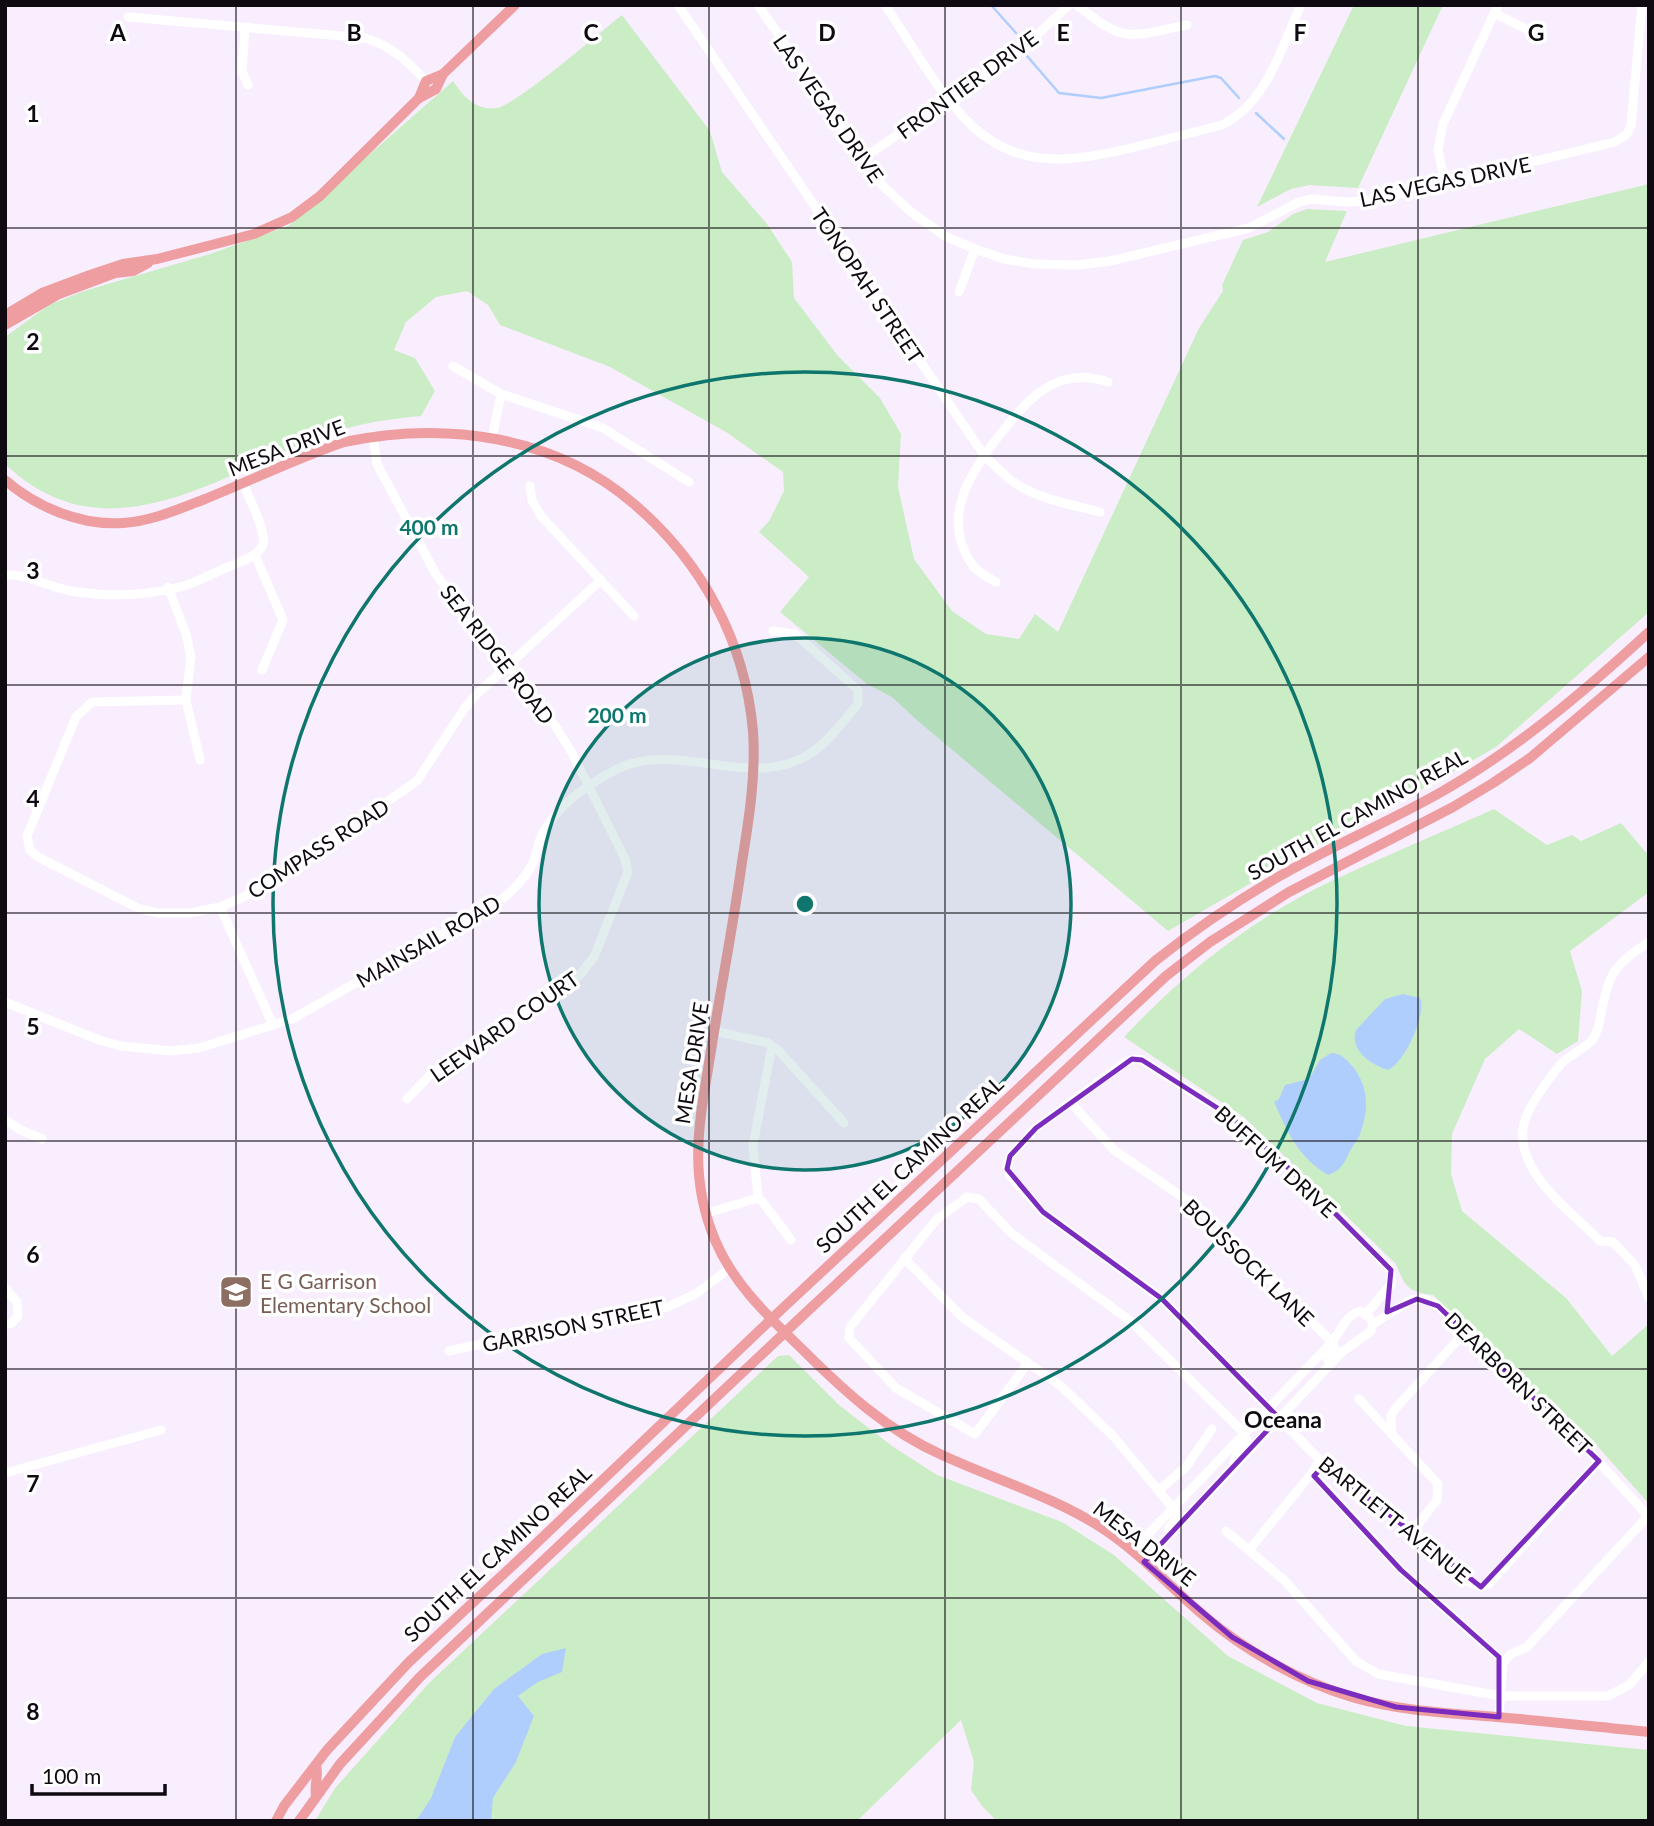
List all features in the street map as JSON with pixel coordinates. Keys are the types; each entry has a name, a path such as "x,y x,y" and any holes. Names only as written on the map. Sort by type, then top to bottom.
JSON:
{"main road":[{"path":"5,315 42,293 90,275 123,264 157,259 254,234 292,217 320,196 419,98 436,89 443,74 515,5"},
{"path":"419,98 426,81 443,74"},
{"path":"5,325 59,293 115,273 133,271 157,259"},
{"name":"MESA DRIVE","path":"5,480 37,503 65,514 122,523 174,512 323,449 373,436 426,431 492,438 534,449 579,467 623,494 671,538 707,588 735,646 746,687 753,731 750,811 697,1154 698,1179 713,1234 729,1269 746,1293 852,1398 898,1432 939,1454 1063,1505 1107,1531 1205,1617 1232,1637 1308,1681 1353,1697 1427,1712 1649,1732"},
{"name":"SOUTH EL CAMINO REAL","path":"276,1821 284,1806 316,1765 409,1662 1128,985 1182,939 1279,876 1484,767 1517,744 1649,632"},
{"name":"SOUTH EL CAMINO REAL","path":"299,1821 340,1764 420,1677 1142,998 1210,942 1289,892 1453,807 1493,783 1530,758 1649,657"},
{"path":"316,1765 319,1776 315,1787 316,1796"}],"street":[{"name":"TONOPAH STREET","path":"678,5 984,455 1008,478 1022,487 1049,499 1100,512"},
{"name":"LAS VEGAS DRIVE","path":"758,5 862,159 883,186 911,212 945,236 975,250 1034,264 1077,265 1110,261 1249,228 1299,202 1312,199 1370,201 1615,142 1626,135 1631,126 1642,5"},
{"path":"885,5 949,100 984,136 1011,150 1038,158 1062,160 1094,157 1233,120 1259,95 1301,5"},
{"name":"FRONTIER DRIVE","path":"862,159 1020,51 1069,5"},
{"path":"1077,5 1102,26 1132,36 1187,25"},
{"path":"1444,183 1438,150 1443,124 1496,9 1534,33"},
{"path":"128,17 365,38 384,44 399,54 426,81"},
{"path":"245,28 242,72 248,85"},
{"path":"959,292 975,250"},
{"path":"453,366 501,394 603,428 689,482"},
{"path":"996,582 975,569 962,543 958,525 962,495 973,470 1019,411 1043,389 1059,381 1076,378 1097,378 1108,382"},
{"path":"492,438 501,394"},
{"name":"SEA RIDGE ROAD","path":"373,436 377,464 437,576 556,727 589,786 625,859 628,872"},
{"path":"5,575 15,573 38,583 114,595 155,592 168,587 183,586 255,555 263,545 263,534 243,483"},
{"path":"530,485 532,500 541,516 634,616"},
{"path":"255,555 283,620 262,670"},
{"name":"COMPASS ROAD","path":"186,700 92,702 85,707 76,717 27,835 30,850 38,857 140,909 158,913 190,914 220,907 259,890 417,781 464,709 507,665 601,580"},
{"path":"168,587 186,634 191,657 186,700 200,760"},
{"name":"MAINSAIL ROAD","path":"5,1002 99,1040 121,1046 171,1051 199,1048 292,1019 496,904 515,889 533,862 541,835 561,807 589,786 634,762 664,759 772,769 815,751 858,704 858,694 853,684 795,634 773,631"},
{"name":"LEEWARD COURT","path":"407,1099 429,1076 578,977 586,969 594,957 628,872"},
{"path":"220,907 273,1025"},
{"path":"1649,942 1627,956 1610,976 1598,1029 1592,1041 1561,1063 1527,1113 1523,1127 1523,1145 1537,1178 1601,1241 1613,1242 1635,1265 1649,1298"},
{"path":"714,1031 772,1046 844,1123"},
{"path":"772,1046 753,1145 758,1198 790,1240"},
{"name":"BUFFUM DRIVE","path":"1071,1103 1124,1063 1135,1059 1142,1060 1230,1116 1303,1181 1391,1270 1391,1284 1366,1314"},
{"name":"BOUSSOCK LANE","path":"1071,1103 1114,1150 1196,1207 1332,1342"},
{"name":"BARTLETT AVENUE","path":"1071,1103 1036,1128 1010,1156 1007,1169 1010,1176 1043,1212 1162,1300 1320,1460 1412,1532 1471,1583 1481,1587 1489,1584 1599,1461"},
{"path":"5,1120 43,1139"},
{"path":"1028,1363 975,1434 896,1388 849,1338 849,1326 936,1220 967,1197 979,1199 1011,1233 1129,1320 1244,1433 1247,1441 1237,1453 1233,1467"},
{"path":"707,1213 758,1198"},
{"path":"904,1258 962,1317 1061,1386 1114,1437 1177,1513 1165,1540"},
{"name":"GARRISON STREET","path":"449,1351 586,1321 640,1315 668,1307 697,1293 729,1269"},
{"path":"5,1288 18,1302 19,1315 12,1323 5,1325"},
{"name":"DEARBORN STREET","path":"1373,1324 1411,1300 1425,1299 1438,1306 1466,1331 1535,1404 1578,1439 1648,1516"},
{"path":"1132,1551 1332,1342 1352,1313 1360,1311 1366,1314 1373,1324 1371,1331 1342,1352 1144,1562"},
{"path":"1392,1436 1391,1416 1395,1409 1466,1331"},
{"path":"1320,1376 1325,1362 1335,1348 1332,1342"},
{"path":"1359,1399 1438,1484 1437,1500 1412,1532"},
{"path":"1159,1490 1186,1467 1212,1429"},
{"path":"5,1473 161,1430"},
{"path":"1249,1550 1312,1474 1320,1460"},
{"path":"1312,1474 1401,1570 1499,1657 1503,1663 1499,1717"},
{"path":"1503,1663 1511,1654 1527,1647 1648,1516"},
{"path":"1226,1531 1284,1580 1356,1661 1378,1674 1501,1696 1608,1696 1629,1685 1649,1662"}],"highlighted area":[{"path":"1132,1059 1142,1060 1230,1116 1303,1181 1391,1270 1387,1312 1417,1299 1438,1306 1599,1461 1481,1587 1325,1464 1314,1476 1401,1570 1499,1657 1499,1717 1396,1707 1308,1681 1232,1637 1144,1562 1279,1418 1162,1299 1043,1212 1007,1169 1010,1156 1036,1128"}],"green space":[{"path":"1354,5 1443,5 1358,188 1309,185 1291,189 1257,207"},
{"path":"622,15 710,131 722,172 767,224 792,262 794,298 838,356 880,398 901,434 898,487 914,559 952,611 986,634 1019,639 1035,614 1058,632 1199,328 1223,291 1222,285 1243,240 1268,232 1293,214 1307,209 1347,211 1325,262 1649,184 1649,612 1496,747 1317,845 1168,931 892,697 867,684 780,612 809,577 759,532 769,521 784,491 783,472 726,432 610,367 500,325 488,305 467,291 436,297 406,322 394,350 415,358 435,391 421,416 355,426 317,438 199,489 160,502 121,508 81,506 43,492 5,464 5,337 49,305 84,291 210,254 288,226 453,81 476,105 496,108 539,82"},
{"path":"1494,809 1547,845 1572,835 1581,841 1621,823 1649,856 1649,892 1570,951 1582,991 1578,1041 1557,1054 1519,1029 1485,1059 1452,1134 1451,1174 1462,1211 1566,1298 1612,1356 1649,1324 1649,1504 1592,1440 1542,1399 1433,1295 1408,1287 1396,1264 1245,1118 1124,1037 1189,975 1261,920 1313,890"},
{"path":"789,1355 839,1405 892,1446 937,1475 1062,1522 1114,1555 1228,1656 1317,1703 1406,1726 1649,1750 1649,1821 997,1821 971,1790 974,1762 961,1720 857,1821 315,1821 335,1788 429,1683 778,1356"}],"water":[{"path":"1403,994 1420,998 1420,1015 1407,1049 1388,1070 1363,1056 1356,1044 1356,1030 1385,999"},
{"path":"1331,1053 1344,1057 1353,1067 1365,1091 1366,1108 1358,1139 1341,1167 1328,1175 1301,1152 1274,1102 1279,1099 1285,1085 1309,1079 1320,1060"},
{"path":"566,1648 562,1672 538,1682 518,1696 534,1716 516,1762 493,1798 491,1821 416,1821 431,1798 455,1737 494,1689 542,1654"}],"waterway":[{"path":"991,5 1016,33"},
{"path":"1027,56 1059,93 1101,98 1215,76 1221,78 1239,98"},
{"path":"1256,113 1284,139"}],"place":[{"name":"E G Garrison Elementary School","path":"236,1292"}],"district":[{"name":"Oceana","path":"1283,1419"}]}
